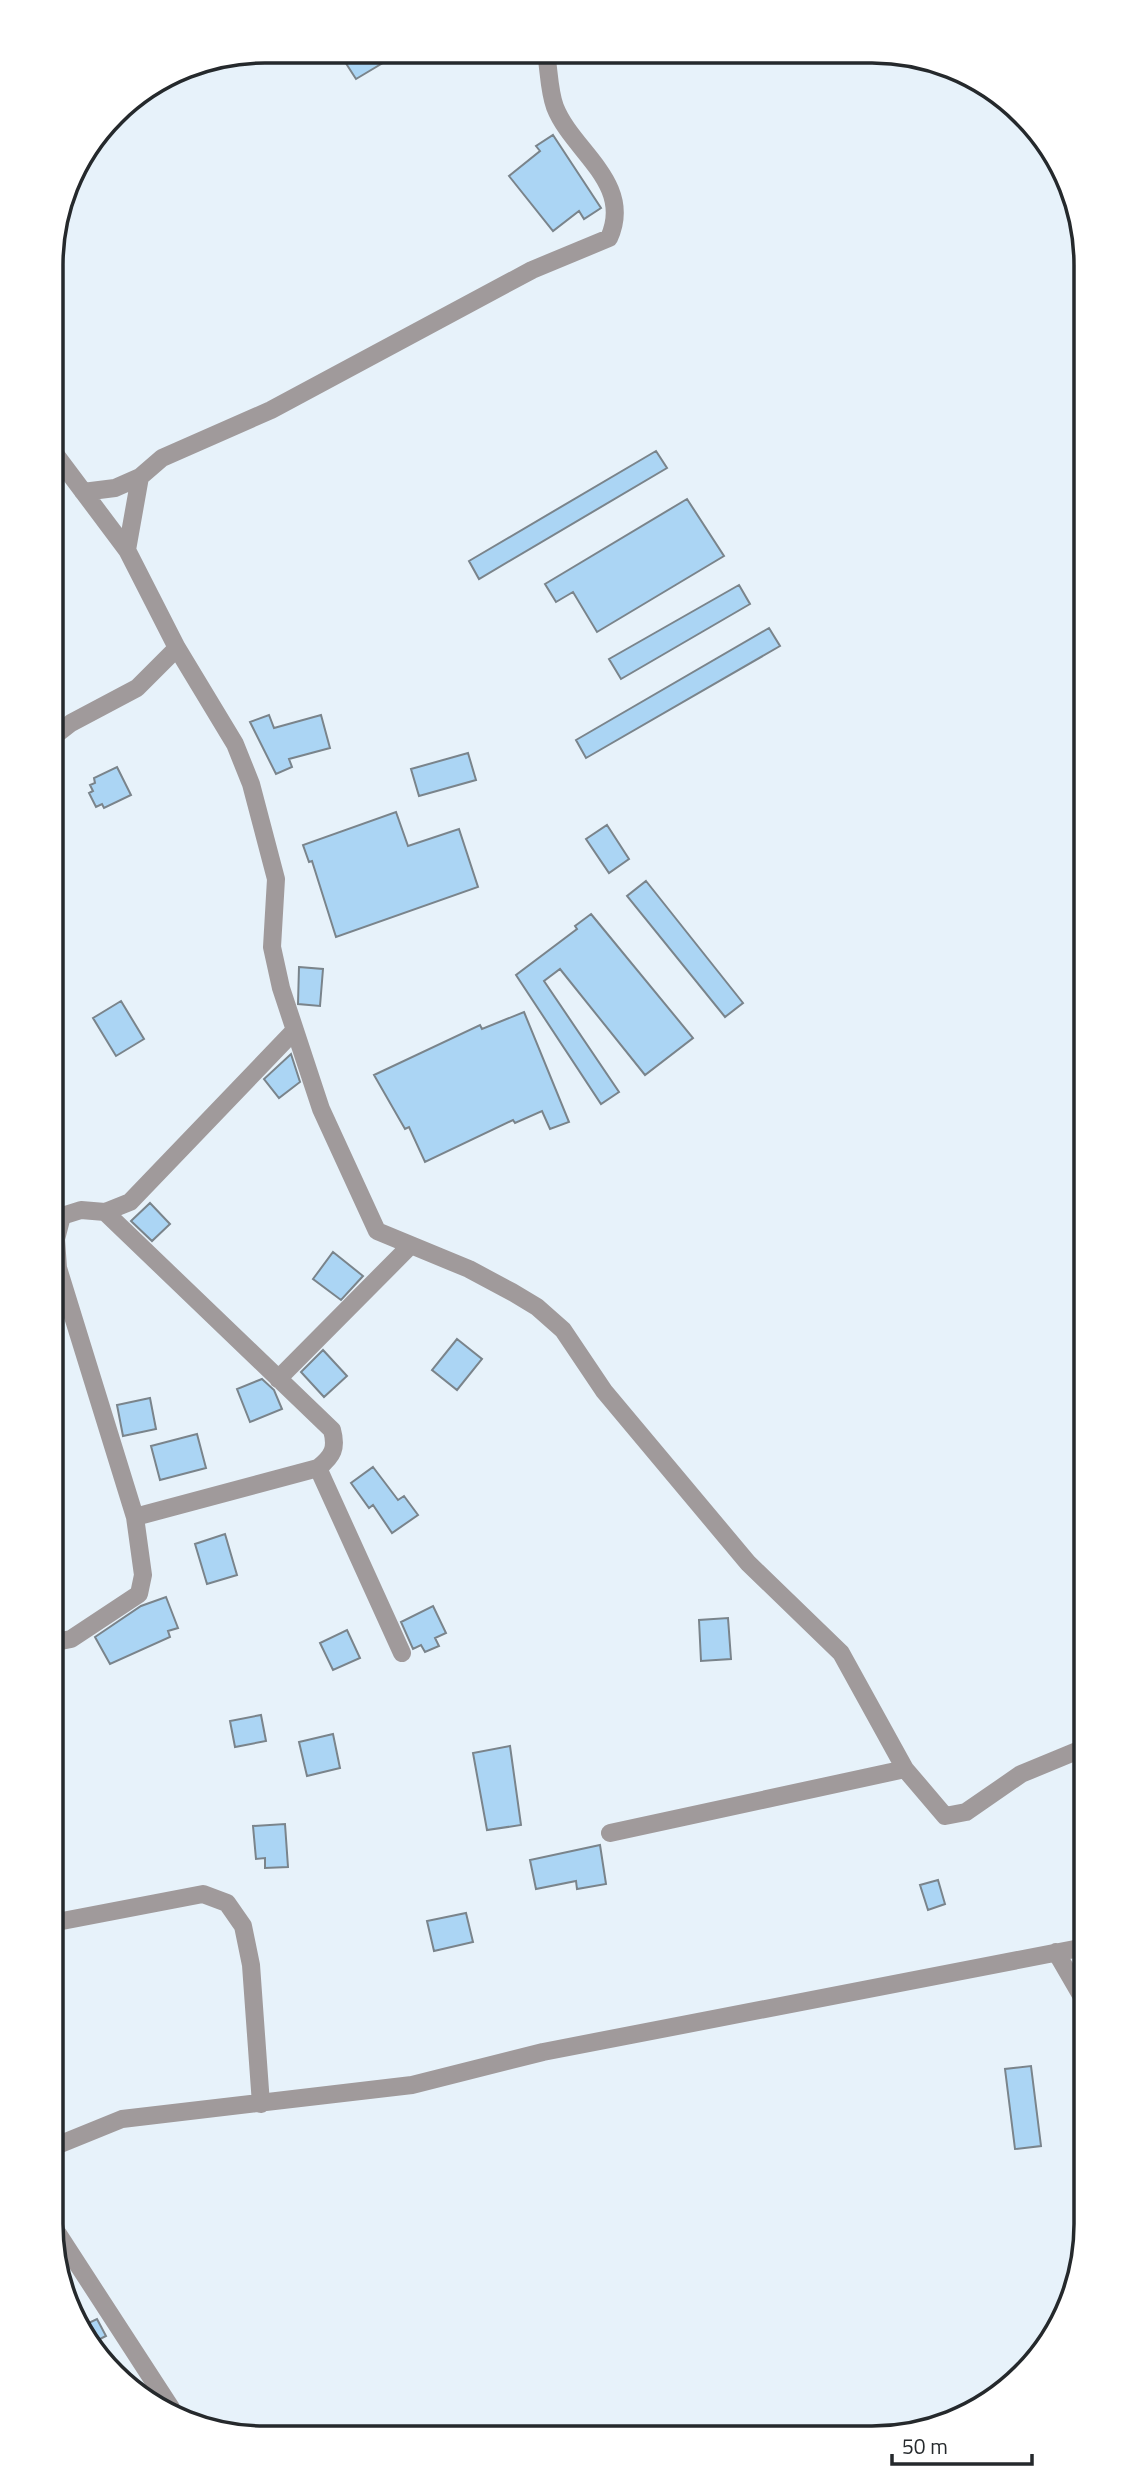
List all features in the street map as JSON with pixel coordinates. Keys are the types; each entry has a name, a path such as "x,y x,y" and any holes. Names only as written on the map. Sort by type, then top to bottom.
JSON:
{"street":[{"path":"83,492 116,488 140,477 162,458 271,410 532,270 609,237 615,224 615,215 608,184 555,108 548,63"},
{"path":"63,465 127,550 177,648 235,744 251,784 276,879 272,947 295,1030 321,1109 377,1231 410,1247 469,1269 537,1307 563,1330 604,1391 748,1563 841,1653 905,1769 944,1816 966,1812 1021,1774 1074,1752"},
{"path":"127,550 140,477"},
{"path":"63,730 82,716 137,688 177,648"},
{"path":"63,1216 81,1210 105,1212 130,1202 295,1030"},
{"path":"105,1212 332,1430 336,1443 331,1457 318,1468 135,1517"},
{"path":"278,1379 410,1247"},
{"path":"63,1284 135,1517 143,1575 139,1594 71,1639 63,1641"},
{"path":"318,1468 402,1653"},
{"path":"610,1833 905,1769"},
{"path":"63,1921 203,1894 227,1903 243,1926 251,1965 261,2104"},
{"path":"63,2143 122,2119 412,2085 543,2052 1074,1949"},
{"path":"1056,1952 1074,1983"},
{"path":"65,2244 165,2399"}],"building":[{"path":"346,63 383,63 356,79"},
{"path":"553,135 601,208 584,219 579,211 553,231 509,176 540,151 536,146"},
{"path":"656,451 667,468 479,579 469,561"},
{"path":"687,499 724,556 597,632 573,592 556,602 545,584"},
{"path":"739,585 750,604 621,679 609,659"},
{"path":"769,628 780,646 586,758 576,740"},
{"path":"269,715 274,728 321,715 330,748 289,759 292,767 276,774 250,722"},
{"path":"468,753 476,780 419,796 411,769"},
{"path":"117,767 131,795 104,808 102,804 96,807 89,793 93,791 90,785 95,783 94,778"},
{"path":"396,812 408,846 459,829 478,887 336,937 312,861 309,862 303,845"},
{"path":"607,825 629,859 609,873 586,839"},
{"path":"646,881 743,1003 725,1017 627,896"},
{"path":"591,914 693,1038 645,1075 560,969 544,981 619,1092 601,1104 516,975 577,929 575,926"},
{"path":"299,967 323,969 320,1006 298,1004"},
{"path":"121,1001 144,1039 116,1056 93,1018"},
{"path":"524,1012 569,1122 550,1129 542,1111 515,1123 513,1120 425,1162 409,1127 405,1129 374,1075 480,1025 482,1029"},
{"path":"291,1054 300,1082 279,1098 264,1079"},
{"path":"150,1203 170,1224 152,1241 131,1221"},
{"path":"333,1252 363,1276 341,1300 313,1279"},
{"path":"457,1339 482,1359 457,1390 432,1370"},
{"path":"323,1350 347,1376 324,1397 301,1372"},
{"path":"262,1379 274,1390 282,1409 250,1422 237,1389"},
{"path":"150,1398 156,1429 123,1436 117,1405"},
{"path":"197,1434 206,1468 160,1480 151,1446"},
{"path":"373,1467 398,1500 404,1496 418,1515 392,1533 373,1505 369,1508 351,1483"},
{"path":"225,1534 237,1575 207,1584 195,1544"},
{"path":"166,1597 178,1628 168,1631 170,1637 110,1664 95,1637 141,1606"},
{"path":"433,1606 446,1633 435,1638 439,1646 425,1652 421,1645 413,1649 401,1622"},
{"path":"728,1618 731,1659 701,1661 699,1620"},
{"path":"347,1630 360,1658 333,1670 320,1643"},
{"path":"261,1715 266,1741 235,1747 230,1721"},
{"path":"333,1734 340,1768 307,1776 299,1742"},
{"path":"510,1746 521,1825 487,1830 473,1753"},
{"path":"285,1824 288,1867 265,1868 265,1858 256,1859 253,1826"},
{"path":"600,1845 606,1884 577,1889 576,1881 536,1889 530,1860"},
{"path":"938,1880 945,1904 928,1910 920,1885"},
{"path":"466,1913 473,1942 434,1951 427,1921"},
{"path":"1031,2066 1041,2146 1015,2149 1005,2069"},
{"path":"97,2319 106,2336 99,2339 89,2323"}]}
